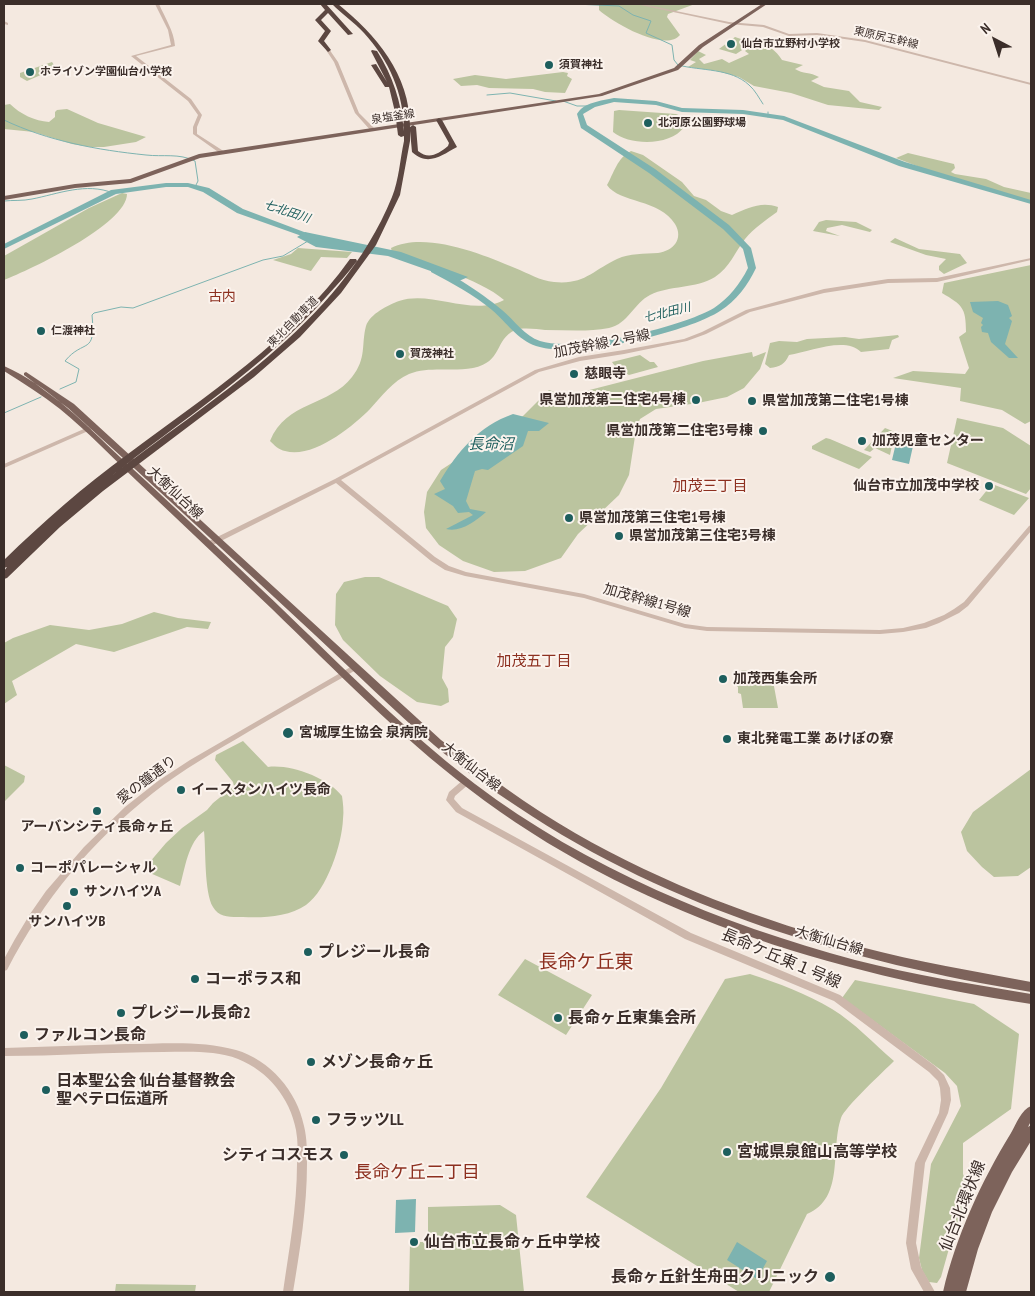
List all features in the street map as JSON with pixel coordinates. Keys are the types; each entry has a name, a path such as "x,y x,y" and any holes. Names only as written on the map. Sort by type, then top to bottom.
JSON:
{"highway":[{"path":"323,4 328,7 350,34 336,30 328,36 323,44"},
{"name":"東北自動車道","path":"4,576 46,534 91,496 240,385 276,355 320,313 386,218 403,172 407,125 404,93 398,76 373,40 335,4"},
{"path":"328,7 318,20 328,31 321,40 328,50"},
{"name":"東北自動車道","path":"328,7 359,32 377,55 392,85 400,114 407,125 394,184 377,229"},
{"path":"374,65 400,114"},
{"path":"407,125 416,154 426,158 439,159 454,148 439,120"},
{"path":"386,218 404,185 409,181"},
{"name":"東北自動車道","path":"4,565 39,531 84,492 218,393 263,357 307,315 354,265"}],"main road":[{"name":"泉塩釜線","path":"4,198 75,186 131,181 192,158 566,101 613,92 682,66 696,51 765,4"},
{"name":"大衡仙台線","path":"4,362 58,395 213,542 438,743 487,781 534,813 649,875 727,909 816,940 921,966 1031,986"},
{"name":"大衡仙台線","path":"4,368 52,399 91,428"},
{"name":"大衡仙台線","path":"213,542 344,673 427,750 466,782 523,822 598,865 638,885 723,921 810,951 853,964 948,985 1031,999"},
{"name":"仙台北環状線","path":"949,1292 970,1222 982,1195 997,1164 1031,1111"},
{"name":"仙台北環状線","path":"960,1292 987,1211 1007,1169 1031,1130"}],"street":[{"path":"157,4 165,26 172,34 173,46 133,56 194,104 200,115 195,127 195,134 223,153"},
{"name":"東原尻玉幹線","path":"638,4 735,24 764,26 789,35 817,34 865,41 1031,84"},
{"path":"328,50 336,62 357,113 373,130"},
{"name":"加茂幹線２号線","path":"213,542 337,480 537,371 579,359 685,340 707,332 748,311 824,291 888,281 937,280 1031,259"},
{"path":"4,466 91,428"},
{"name":"加茂幹線1号線","path":"337,480 433,559 456,572 584,596 671,623 707,629 880,632 906,630 931,624 953,614 966,604 1031,527"},
{"name":"愛の鐘通り","path":"4,967 20,934 41,903 91,844 120,816 152,789 203,755 354,668"},
{"name":"長命ケ丘東１号線","path":"466,782 452,794 450,800 459,810 688,936 837,998 915,1055 941,1078 945,1088 946,1100 937,1128 920,1163 910,1243 916,1269 930,1292"},
{"path":"4,1052 194,1047 231,1052 264,1067 290,1098 301,1132 301,1186 288,1292"}],"green space":[{"path":"599,4 695,4 668,14 667,17 680,35 673,40 663,40 639,34 615,22 599,10"},
{"path":"735,37 753,43 736,54 719,49"},
{"path":"756,42 771,48 782,60 803,65 795,69 819,77 811,81 824,87 849,91 860,102 882,107 879,110 828,105 791,93 754,86 739,77 717,71 688,67 696,62 690,60 698,51 706,55 699,59 704,64 722,59 729,63 749,54 745,51"},
{"path":"52,62 59,67 27,81 20,77 20,73"},
{"path":"568,73 567,76 572,79 565,93 533,89 489,88 477,85 461,86 453,79 475,75 506,79"},
{"path":"10,104 33,119 49,122 55,117 57,110 67,109 98,123 146,137 136,142 91,147 72,144 34,132 4,129 4,105"},
{"name":"北河原公園野球場","path":"614,111 676,114 681,116 684,127 670,138 660,141 640,142 629,140 613,132"},
{"path":"631,151 643,155 682,182 694,196 706,200 721,211 732,215 755,206 772,205 778,207 777,212 760,224 749,235 728,264 715,277 708,281 650,295 616,326 585,330 518,329 508,334 494,356 483,365 465,369 424,370 403,377 353,424 319,446 296,452 285,451 270,441 277,428 286,418 332,394 352,377 362,358 366,326 375,314 399,301 412,298 479,306 504,300 466,278 392,252 391,248 405,243 420,242 453,246 544,280 565,282 588,276 622,257 663,252 672,247 678,239 678,235 675,224 668,216 650,205 613,191 607,185 619,162"},
{"path":"908,153 954,164 955,168 951,172 955,174 986,179 1004,187 1031,193 1031,201 943,176 896,158"},
{"path":"122,193 127,194 123,206 95,232 34,267 4,280 4,256 89,208"},
{"path":"826,220 856,222 872,230 870,232 842,225 827,228 826,231 840,236 813,231 819,222"},
{"path":"895,238 919,249 960,254 967,263 944,274 939,270 939,266 946,259 926,255 890,242"},
{"path":"298,248 352,252 347,258 321,257 311,271 273,260 291,254"},
{"path":"1031,265 1031,421 1025,424 1002,410 960,401 961,388 893,378 913,371 965,374 969,368 959,337 966,332 964,312 958,304 942,293 944,283"},
{"path":"898,335 899,337 892,340 889,349 861,352 854,347 846,345 826,346 789,355 784,363 777,367 770,368 765,364 770,343 779,341 797,342 807,339 845,337 859,339"},
{"path":"752,352 753,357 766,352 760,369 744,388 727,397 656,409 640,419 636,430 629,475 619,495 578,534 561,558 525,571 494,572 463,561 439,545 426,528 424,512 427,492 441,470 523,416 549,390 566,396 703,361"},
{"path":"640,355 650,362 654,362 658,367 629,375 617,369 612,362"},
{"path":"957,418 1003,428 1031,446 1031,488 1026,494 947,463"},
{"path":"885,428 895,432 890,455 875,448 870,452 864,450"},
{"path":"826,438 872,457 859,469 812,449 812,446"},
{"path":"992,484 1029,498 1014,515 979,500"},
{"path":"365,577 379,577 448,606 457,619 453,637 445,647 442,678 448,689 449,702 441,706 417,702 380,676 343,640 335,625 336,594 344,582"},
{"path":"154,612 178,618 211,622 208,629 187,627 114,652 76,644 12,681 17,695 4,704 4,643 50,625 89,630 122,624"},
{"path":"742,670 771,670 778,708 743,708 741,694 738,693 738,687 735,684 736,674"},
{"path":"243,741 268,767 298,770 328,783 342,796 343,813 340,841 327,878 314,898 306,905 292,912 267,917 234,917 222,915 216,911 208,891 204,831 194,842 180,886 143,870 166,843 182,828 207,810 234,786 233,782 215,760 216,755"},
{"path":"4,765 25,776 24,782 4,802"},
{"path":"1031,769 1031,867 1018,876 994,877 967,851 961,832 973,812"},
{"path":"525,959 592,995 566,1035 498,995"},
{"name":"宮城県泉館山高等学校","path":"750,974 792,989 832,1009 856,1027 894,1061 856,1098 841,1118 832,1185 827,1197 819,1207 807,1214 769,1292 739,1292 586,1197 661,1088 725,979"},
{"path":"855,980 974,1004 1019,1034 1011,1109 963,1143 963,1174 970,1194 950,1245 941,1277 937,1283 929,1282 922,1270 919,1258 931,1164 961,1106 957,1086 945,1073 842,998"},
{"path":"500,1205 516,1215 524,1292 409,1292 410,1242 428,1242 428,1207"},
{"path":"116,1284 196,1285 195,1292 115,1292"}],"water":[{"path":"305,232 401,252 468,277 459,281 388,256 316,247 297,237"},
{"path":"998,301 1008,305 1012,316 1009,318 1012,321 1005,344 1018,358 1009,358 991,342 988,333 982,332 981,327 983,325 981,323 983,318 973,312 970,302"},
{"name":"長命沼","path":"513,414 549,423 539,431 528,431 523,446 488,470 475,471 466,501 470,509 486,512 462,528 446,529 473,515 469,512 458,513 453,506 434,494 445,489 440,481 470,441 490,425"},
{"path":"896,443 913,446 909,464 892,460"},
{"path":"416,1199 415,1232 395,1233 396,1200"},
{"path":"737,1242 767,1261 757,1279 727,1260"}],"waterway":[{"path":"574,4 619,6 633,15 651,21 646,33 672,45 674,60 678,65 734,76 751,87 763,104"},
{"path":"487,95 510,93 556,101"},
{"name":"七北田川","path":"434,270 450,278 488,303 521,333 533,341 539,344 555,346 602,343 656,332 701,318 716,310 733,297 752,268 747,248 726,227 652,171 584,126 580,114 582,111 593,105 614,100 656,103 682,110 743,112 784,118 902,164 1031,202"},
{"path":"563,101 577,106 592,106"},
{"name":"七北田川","path":"768,112 768,117"},
{"path":"4,120 38,134 73,144 152,156 177,156 195,161 198,181 195,187"},
{"name":"七北田川","path":"4,247 114,192 166,185 188,185 206,190 240,211 316,238"},
{"path":"4,201 29,200 82,189 103,190 113,193"},
{"path":"60,389 76,382 79,369 65,361 90,342 93,328 92,315 94,313 121,307 133,308 263,260 283,256 308,241"},
{"path":"4,413 41,397"}],"place":[{"name":"仙台市立野村小学校","path":"731,44"},
{"name":"須賀神社","path":"549,65"},
{"name":"ホライゾン学園仙台小学校","path":"30,72"},
{"name":"北河原公園野球場","path":"648,123"},
{"name":"仁渡神社","path":"41,331"},
{"name":"賀茂神社","path":"400,354"},
{"name":"慈眼寺","path":"574,374"},
{"name":"県営加茂第二住宅4号棟","path":"696,400"},
{"name":"県営加茂第二住宅1号棟","path":"752,401"},
{"name":"県営加茂第二住宅3号棟","path":"763,431"},
{"name":"加茂児童センター","path":"862,441"},
{"name":"仙台市立加茂中学校","path":"989,486"},
{"name":"県営加茂第三住宅1号棟","path":"569,518"},
{"name":"県営加茂第三住宅3号棟","path":"619,536"},
{"name":"加茂西集会所","path":"723,679"},
{"name":"宮城厚生協会 泉病院","path":"288,733"},
{"name":"東北発電工業 あけぼの寮","path":"727,739"},
{"name":"イースタンハイツ長命","path":"181,790"},
{"name":"アーバンシティ長命ヶ丘","path":"97,811"},
{"name":"コーポパレーシャル","path":"20,868"},
{"name":"サンハイツA","path":"74,892"},
{"name":"サンハイツB","path":"67,906"},
{"name":"プレジール長命","path":"308,952"},
{"name":"コーポラス和","path":"195,979"},
{"name":"プレジール長命2","path":"121,1013"},
{"name":"長命ヶ丘東集会所","path":"558,1018"},
{"name":"ファルコン長命","path":"24,1035"},
{"name":"メゾン長命ヶ丘","path":"311,1062"},
{"name":"日本聖公会 仙台基督教会 聖ペテロ伝道所","path":"46,1090"},
{"name":"フラッツLL","path":"316,1120"},
{"name":"宮城県泉館山高等学校","path":"727,1152"},
{"name":"シティコスモス","path":"344,1155"},
{"name":"仙台市立長命ヶ丘中学校","path":"414,1242"},
{"name":"長命ヶ丘針生舟田クリニック","path":"830,1277"}],"district":[{"name":"古内","path":"222,297"},
{"name":"加茂三丁目","path":"710,487"},
{"name":"加茂五丁目","path":"534,662"},
{"name":"長命ケ丘東","path":"586,963"},
{"name":"長命ケ丘二丁目","path":"417,1173"}]}
